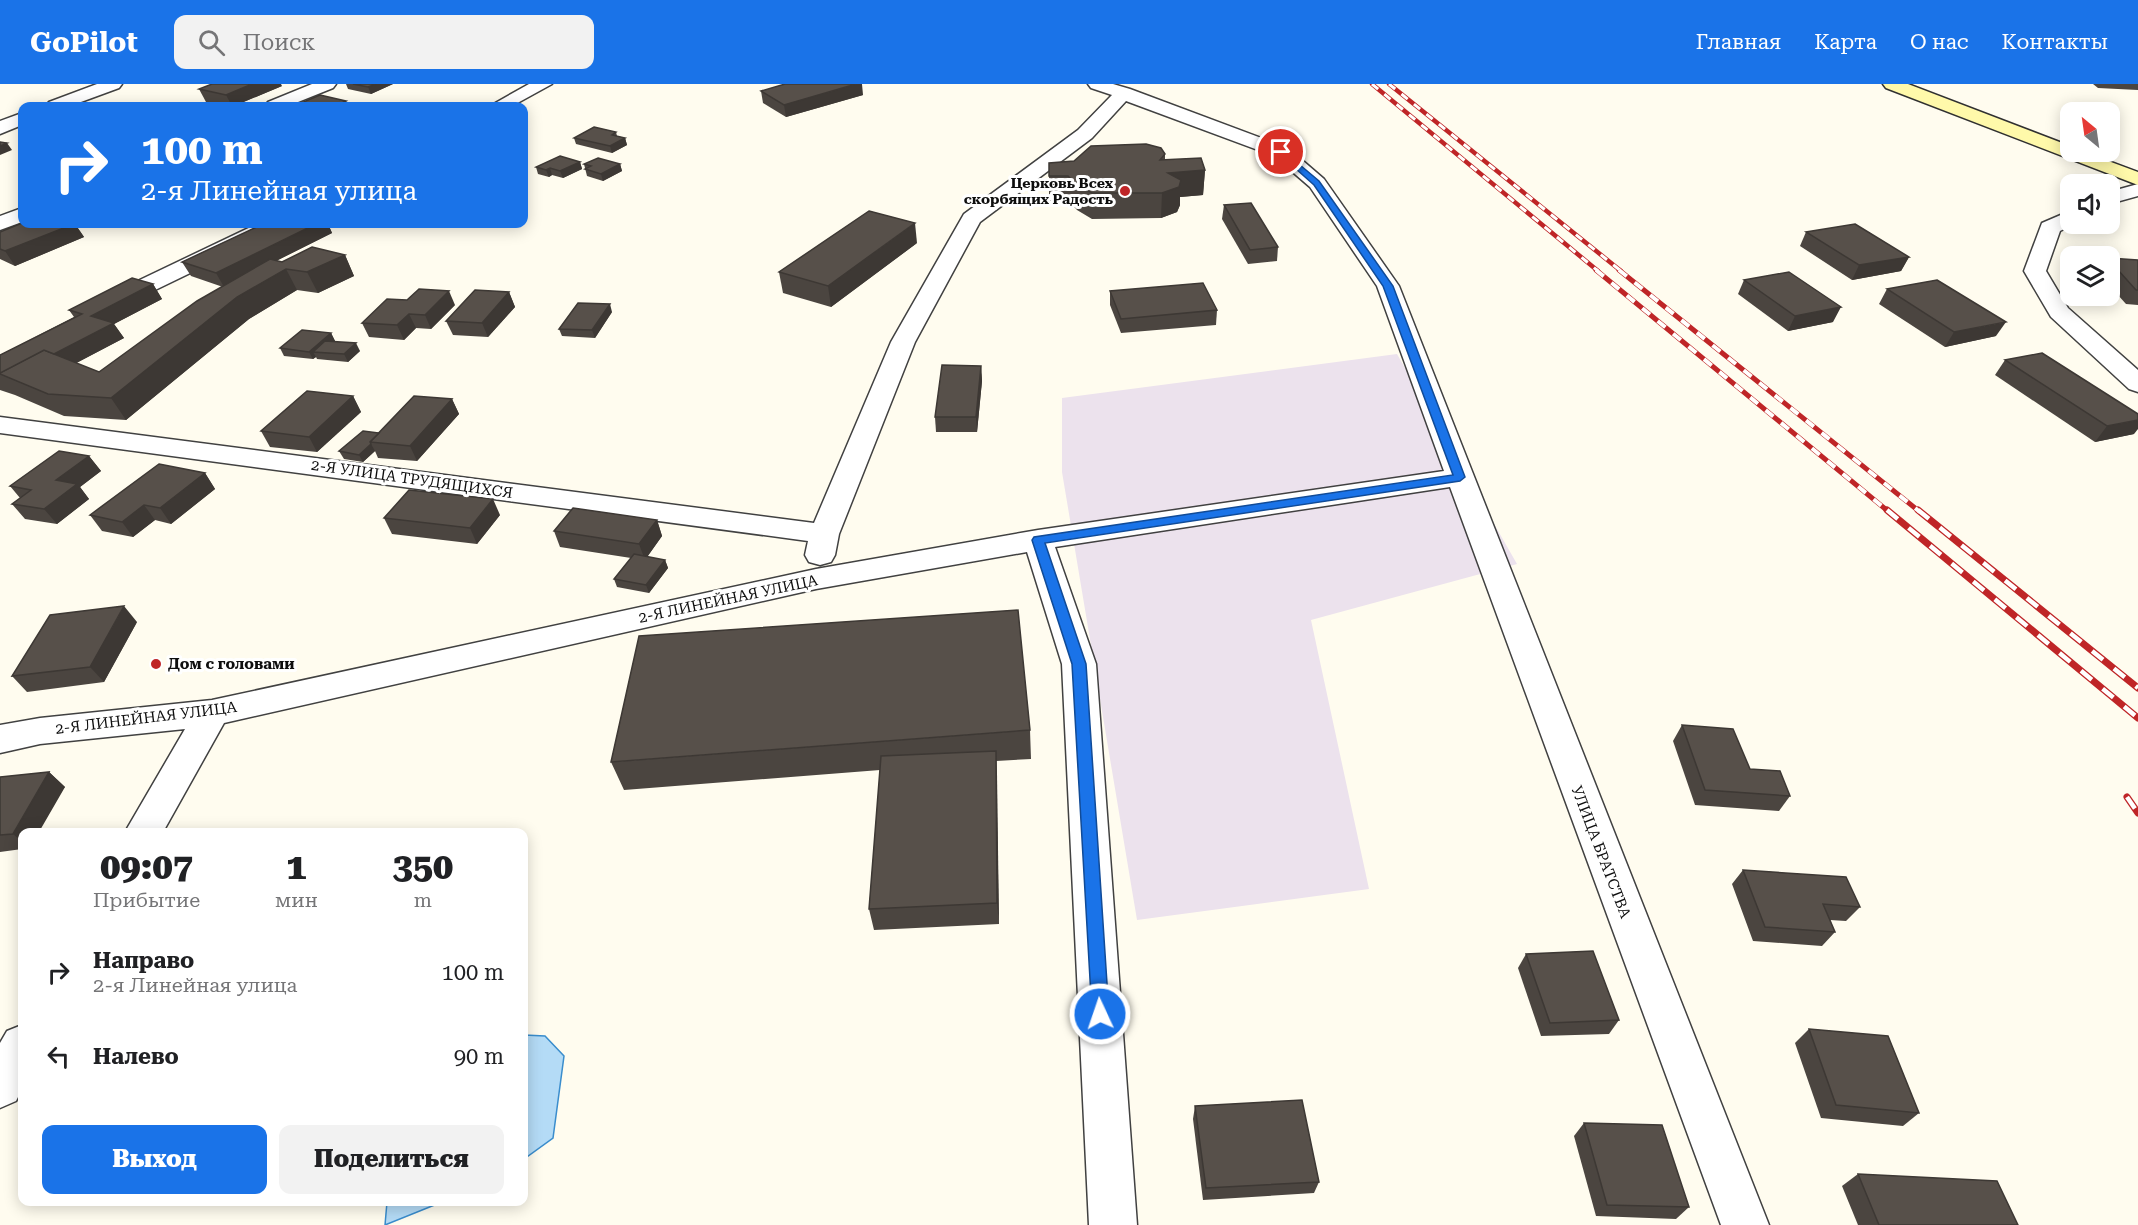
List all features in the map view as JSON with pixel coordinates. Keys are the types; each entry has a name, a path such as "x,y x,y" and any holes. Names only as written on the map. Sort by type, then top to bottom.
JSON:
{"main road":[{"path":"1892,84 2138,179"}],"street":[{"path":"66,102 113,84"},
{"path":"284,102 327,84"},
{"path":"507,102 543,84"},
{"name":"УЛИЦА БРАТСТВА","path":"1098,84 1281,152 1317,183 1388,286 1745,1225"},
{"path":"816,579 824,534 903,342 971,218 1085,134 1124,93"},
{"path":"0,128 18,121"},
{"path":"2120,195 2138,190"},
{"path":"0,224 18,216"},
{"path":"2060,222 2050,228 2035,271 2059,312 2138,384"},
{"path":"94,311 265,228"},
{"name":"2-Я УЛИЦА ТРУДЯЩИХСЯ","path":"0,425 824,534"},
{"name":"2-Я ЛИНЕЙНАЯ УЛИЦА","path":"0,739 40,731 212,713 816,579 1038,540 1460,477"},
{"path":"1038,540 1079,664 1113,1225"},
{"path":"146,828 212,713"},
{"path":"0,1086 18,1053"}],"shaded area":[{"path":"1397,354 1517,564 1311,620 1369,889 1137,920 1062,472 1062,398"}],"water":[{"path":"528,1035 545,1036 564,1056 553,1138 528,1156"},
{"path":"387,1206 432,1206 385,1225"}],"building":[{"path":"212,84 252,84 226,95 199,89"},
{"path":"353,84 376,84 368,87"},
{"path":"785,84 856,84 784,105 761,91"},
{"path":"320,95 346,101 344,102 303,102"},
{"path":"594,127 616,132 612,135 625,138 610,146 574,138"},
{"path":"1146,144 1161,148 1165,154 1160,160 1201,158 1205,170 1168,173 1181,180 1179,187 1162,193 1092,193 1077,185 1068,176 1049,176 1049,163 1074,161 1091,146"},
{"path":"560,156 580,162 560,171 536,167"},
{"path":"598,158 620,164 601,174 585,169 591,166 584,164"},
{"path":"1251,203 1278,247 1250,250 1224,205"},
{"path":"869,211 915,223 828,286 779,272"},
{"path":"1855,224 1909,257 1859,265 1806,232"},
{"path":"18,225 18,228 64,228 5,251 0,249 0,232"},
{"path":"254,228 308,228 216,273 182,262"},
{"path":"312,247 345,255 307,272 286,269 237,297 111,398 48,394 0,374 44,350 99,372 197,301 270,259 282,262"},
{"path":"2120,259 2138,260 2138,290 2120,272"},
{"path":"1789,272 1841,307 1795,316 1744,280"},
{"path":"132,278 153,284 91,316 114,323 54,354 44,350 0,373 0,355 82,314 69,310"},
{"path":"1937,280 2006,322 1954,332 1887,289"},
{"path":"1203,283 1217,310 1121,319 1110,291"},
{"path":"419,289 449,291 425,315 409,314 397,325 362,323 387,299 407,300"},
{"path":"475,290 509,292 482,323 446,321"},
{"path":"578,303 610,304 592,330 559,329"},
{"path":"302,330 331,333 309,352 280,348"},
{"path":"325,341 356,343 344,354 313,352"},
{"path":"2042,353 2138,414 2138,420 2107,426 2005,360"},
{"path":"942,365 981,366 976,417 935,417"},
{"path":"307,391 353,396 309,437 261,431"},
{"path":"414,396 452,399 410,446 370,442"},
{"path":"363,431 379,433 359,455 339,451"},
{"path":"59,451 89,456 56,480 77,484 44,509 12,504 31,490 10,486"},
{"path":"159,464 205,473 160,508 144,505 122,522 90,515"},
{"path":"409,490 493,499 470,528 384,518"},
{"path":"573,508 657,520 639,544 554,531"},
{"path":"634,554 665,560 646,585 614,579"},
{"path":"124,606 90,667 12,676 50,615"},
{"path":"1018,610 1030,730 611,762 639,636"},
{"path":"1682,725 1733,729 1750,769 1780,771 1790,796 1705,790"},
{"path":"996,751 997,903 869,909 881,756"},
{"path":"49,772 13,834 0,835 0,777"},
{"path":"1743,870 1846,877 1860,907 1823,904 1835,932 1765,927"},
{"path":"1593,951 1619,1020 1550,1023 1526,954"},
{"path":"1809,1029 1888,1036 1919,1113 1836,1105"},
{"path":"1302,1100 1319,1182 1206,1188 1195,1106"},
{"path":"1584,1123 1662,1125 1689,1207 1607,1205"},
{"path":"1858,1174 1997,1181 2018,1225 1879,1225"}],"railway":[{"path":"1372,84 1598,271"},
{"path":"1389,84 1621,271"},
{"path":"1596,270 1889,512"},
{"path":"1619,270 1920,512"},
{"path":"1887,510 2138,718"},
{"path":"1918,510 2138,688"},
{"path":"2127,797 2138,813"}],"place":[{"name":"Церковь Всех скорбящих Радость","path":"1125,191"},
{"name":"Дом с головами","path":"156,664"}],"route":[{"path":"1100,1014 1079,664 1038,540 1460,477 1388,286 1317,183 1281,152"}]}
